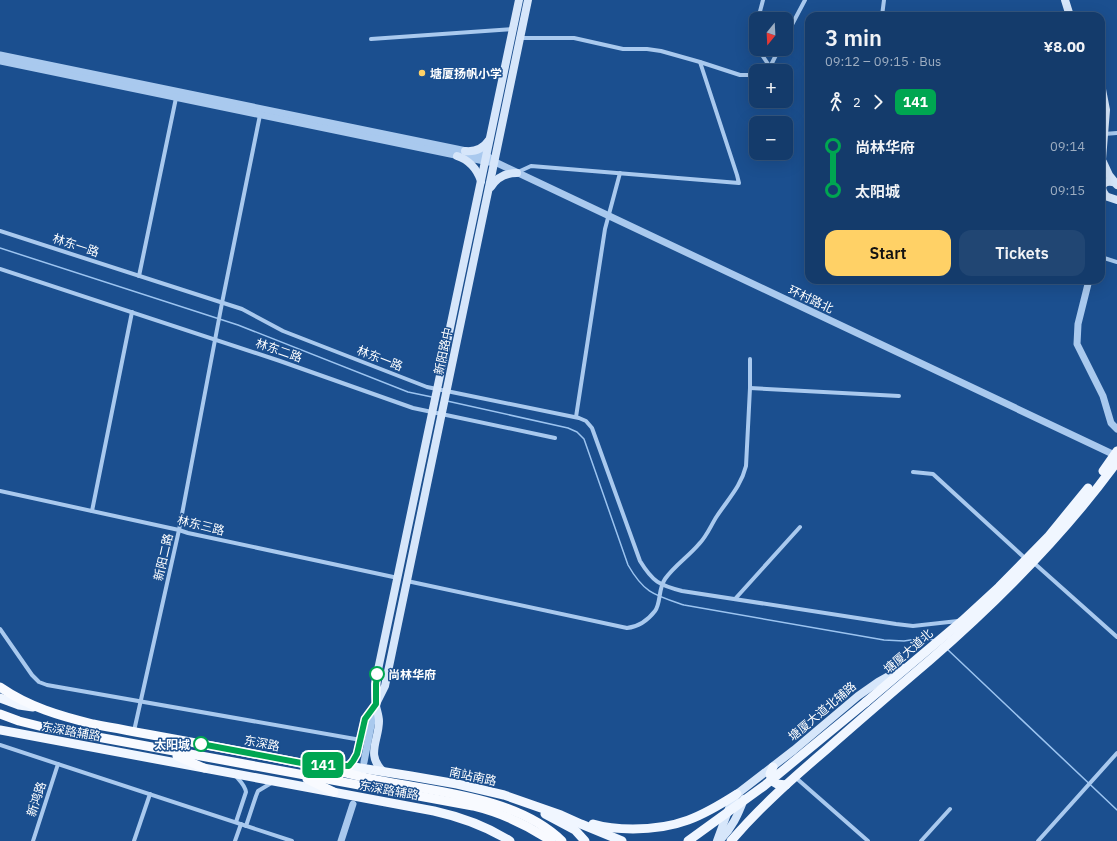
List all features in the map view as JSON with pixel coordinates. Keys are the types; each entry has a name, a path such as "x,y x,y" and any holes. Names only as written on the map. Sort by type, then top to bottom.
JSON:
{"highway":[{"name":"东深路","path":"0,688 34,707 60,716 134,732 312,765 372,779 499,813 527,825 550,841"},
{"name":"东深路","path":"0,714 43,728 165,750 421,793 474,799 506,808 535,821 562,841"},
{"path":"165,750 204,768"},
{"path":"295,773 334,792"}],"main road":[{"name":"新阳路中","path":"376,704 376,684 519,0"},
{"name":"新阳路中","path":"376,704 385,686 490,189 528,0"},
{"path":"525,17 533,0"},
{"path":"1060,0 1063,12"},
{"path":"1065,0 1069,12"},
{"path":"1105,104 1105,122"},
{"path":"465,151 478,150 484,146 490,138"},
{"path":"457,156 465,159 472,165 478,173 481,182"},
{"path":"1105,168 1116,184"},
{"path":"490,189 494,182 500,177 517,173"},
{"path":"1105,183 1116,184"},
{"path":"1105,196 1117,200"},
{"name":"塘厦大道北","path":"688,841 764,786 866,702 913,661 946,640 1030,562 1048,537 1116,456"},
{"name":"塘厦大道北","path":"731,841 786,785 930,660 962,621 1030,562"},
{"name":"塘厦大道北辅路","path":"718,841 731,804 737,794 773,767 867,689 913,661"},
{"path":"0,698 34,707"},
{"path":"346,767 353,761 365,719 376,704"},
{"path":"376,704 379,722 373,754 379,768 384,772"},
{"name":"东深路辅路","path":"0,730 446,814 485,828 510,841"},
{"name":"南站南路","path":"312,765 346,767 384,772 457,784 504,795 562,815 622,841"},
{"path":"773,767 770,774 772,781 778,784 786,785"},
{"name":"塘厦大道北辅路","path":"718,841 735,821 748,790 754,782"},
{"path":"562,815 607,827 630,829 657,828 677,824 701,816 737,794"},
{"path":"504,795 567,825 580,834 585,841"}],"street":[{"path":"760,12 764,0"},
{"path":"793,23 805,0"},
{"path":"882,12 884,0"},
{"path":"371,39 513,29"},
{"path":"520,38 574,38 622,49 647,49 661,51 740,75 749,75"},
{"path":"0,55 465,151 486,158"},
{"path":"0,61 457,156 486,158"},
{"path":"517,173 531,166 739,183 700,62"},
{"path":"139,276 176,98"},
{"name":"新阳二路","path":"134,732 179,530 222,303 260,115"},
{"path":"1105,134 1117,134"},
{"name":"环村路北","path":"486,158 1116,456"},
{"path":"576,417 605,229 620,173"},
{"name":"林东一路","path":"0,232 253,314 283,331 427,386 437,392 576,417 586,421 592,428 640,561 651,576 662,585"},
{"path":"1105,258 1117,262"},
{"name":"林东二路","path":"0,269 215,339 413,408 443,412 555,438"},
{"path":"1088,284 1078,324 1077,344 1103,396 1111,422 1117,430"},
{"path":"92,511 132,312"},
{"path":"407,581 627,628 634,628 641,624 654,612 658,604 662,585 666,578 706,536 716,517 740,484 746,466 750,359"},
{"path":"750,388 899,396"},
{"path":"913,472 934,474 1030,562 1117,637"},
{"name":"林东三路","path":"0,491 179,530 188,534 398,578"},
{"path":"735,599 800,527"},
{"path":"662,585 682,591 896,624 913,626 962,621"},
{"path":"0,629 32,676 39,682 47,685 360,740"},
{"name":"新阳路中","path":"364,762 376,704"},
{"path":"0,744 292,841"},
{"path":"1038,841 1117,753"},
{"name":"新鸿路","path":"33,841 58,764"},
{"path":"234,774 246,789 236,822"},
{"path":"795,777 868,841"},
{"path":"246,826 256,796 263,788 275,781"},
{"path":"134,841 150,794"},
{"path":"341,841 353,804"},
{"path":"921,841 950,809"},
{"path":"235,841 241,824"}],"waterway":[{"path":"0,248 238,325 408,392 432,397"},
{"path":"447,401 568,428 577,432 584,439 628,565 639,582 657,595 684,605 884,640 904,641 923,638 934,640"},
{"path":"947,649 1117,810"}],"bus line":[{"name":"141","path":"201,744 312,765 349,766 357,754 365,719 376,704 375,693 377,674"}],"place":[{"name":"塘厦扬帆小学","path":"422,73"},
{"name":"尚林华府","path":"377,674"},
{"name":"太阳城","path":"201,744"}]}
